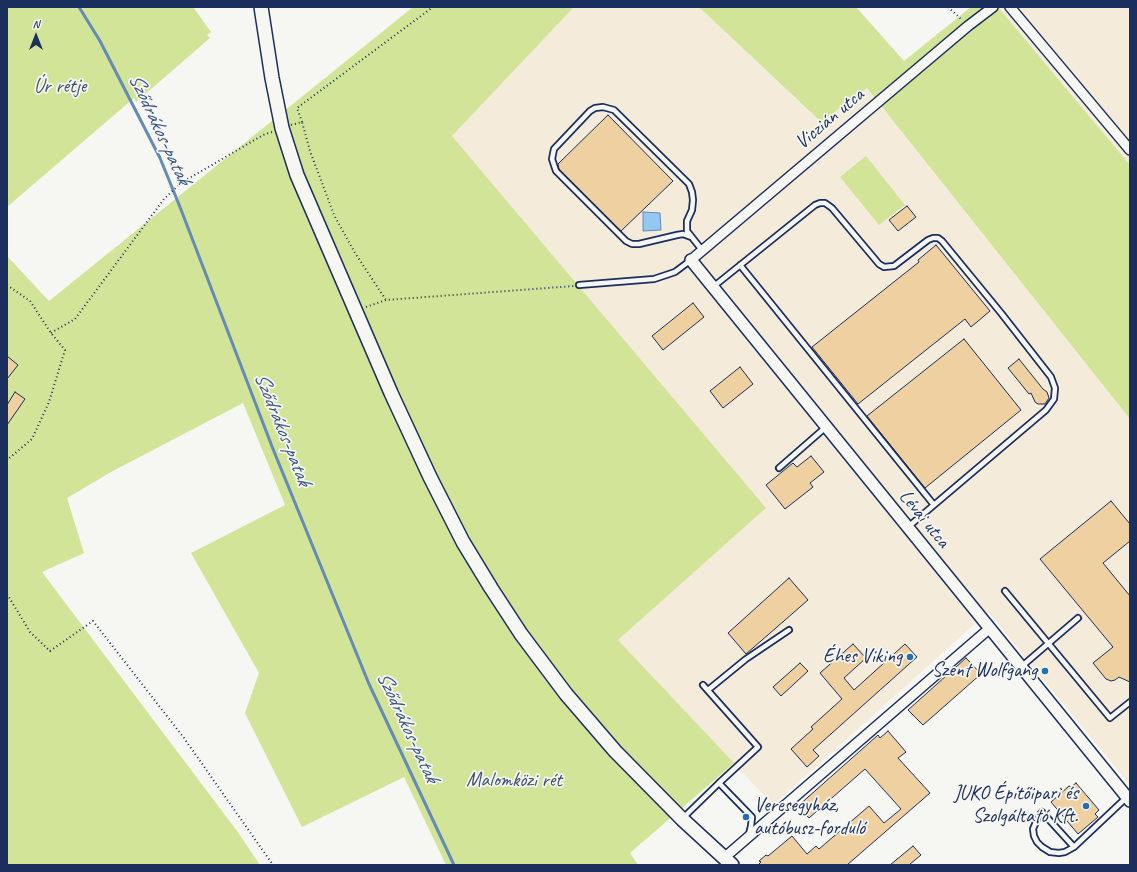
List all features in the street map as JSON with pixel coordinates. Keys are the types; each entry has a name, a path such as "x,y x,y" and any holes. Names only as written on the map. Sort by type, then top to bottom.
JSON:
{"main road":[{"path":"261,7 272,78 282,128 303,190 391,394 446,510 491,588 521,634 566,694 615,751 682,819 728,861"}],"street":[{"name":"Viczián utca","path":"691,260 968,26 993,7"},
{"path":"1010,7 1130,150"},
{"name":"Lévai utca","path":"691,260 1128,799"},
{"path":"728,861 747,838 990,628"}],"lane":[{"path":"691,237 683,234 639,244 632,244 626,241 556,171 552,159 554,148 590,111 595,108 602,107 614,110 689,184 693,200 686,226 687,231 702,250"},
{"path":"713,287 815,205 825,203 832,208 879,264 884,267 894,266 928,240 938,238 1001,313 1051,377 1055,388 1054,399 1046,410 908,527"},
{"path":"579,285 654,279 676,272 691,260"},
{"path":"740,265 934,505"},
{"path":"779,468 826,427"},
{"path":"1005,591 1110,718 1130,702"},
{"path":"1021,667 1078,618"},
{"path":"708,690 746,659 789,630"},
{"path":"682,819 758,747 703,685"},
{"path":"720,783 752,817 747,838"},
{"path":"1074,847 1042,812 1033,829 1034,836 1042,847 1050,852 1059,853 1065,852 1074,847 1128,799"}],"path":[{"path":"386,300 355,253 334,215 310,151 297,108 434,7"},
{"path":"948,7 968,26"},
{"path":"51,333 75,319 164,199 181,183 263,134 302,122"},
{"path":"7,285 30,301 51,333 65,350 49,402 32,439 7,460"},
{"path":"355,311 386,300 579,285"},
{"path":"7,594 30,632 50,651 93,621 184,738 273,865"}],"shaded area":[{"path":"574,7 699,7 820,122 867,88 1130,419 1130,785 988,612 773,805 618,640 766,508 452,136"},
{"path":"998,7 1130,7 1130,165"}],"green space":[{"name":"Úr rétje","path":"7,7 193,7 211,32 207,35 210,38 136,102 134,98 7,207"},
{"name":"Malomközi rét","path":"413,7 574,7 452,136 766,508 618,640 734,763 630,853 638,865 446,865 404,777 302,827 245,713 259,673 191,553 285,505 243,403 111,472 67,498 84,553 42,572 237,831 260,865 7,865 7,256 49,301"},
{"path":"699,7 856,7 904,61 971,7 998,7 1130,165 1130,419 867,88 821,122"},
{"path":"866,156 905,205 879,225 840,177"}],"water":[{"path":"643,212 660,213 661,230 643,231"}],"building":[{"path":"608,115 673,181 621,231 559,169 558,164"},
{"path":"907,206 916,217 898,231 889,220"},
{"path":"936,245 990,311 971,327 965,319 858,404 812,347 919,262 918,260"},
{"path":"693,303 704,317 663,350 652,336"},
{"path":"964,339 1021,410 925,488 867,416"},
{"path":"7,356 18,365 7,379"},
{"path":"1019,359 1047,392 1049,398 1045,404 1038,404 1035,402 1031,393 1029,394 1008,368"},
{"path":"740,367 753,384 723,408 710,391"},
{"path":"15,392 25,399 7,425 7,405"},
{"path":"811,456 824,472 810,483 813,487 785,509 766,485 793,463 797,467"},
{"path":"1111,501 1130,524 1130,541 1103,563 1130,596 1130,682 1119,677 1111,681 1106,679 1093,663 1113,647 1040,559"},
{"path":"789,578 808,600 746,654 728,633"},
{"path":"853,644 866,658 844,678 854,690 905,644 917,657 813,750 819,756 807,767 791,749 813,729 811,727 842,699 820,673"},
{"path":"966,658 981,674 923,725 908,710"},
{"path":"800,663 808,671 781,696 773,687"},
{"path":"888,731 906,752 898,758 930,793 847,865 758,865 761,862 759,861 766,855 768,856 792,836 807,854 816,846 819,849 869,806 884,823 901,809 865,769 809,818 798,806 878,735 880,738"},
{"name":"JUKO Építőipari és Szolgáltató Kft.","path":"1076,783 1099,810 1095,814 1098,817 1078,834 1051,802 1069,786 1071,787"},
{"path":"913,846 921,855 909,865 890,865"}],"waterway":[{"name":"Sződrákos-patak","path":"79,7 100,41 160,158 273,449 369,684 454,865"}],"place":[{"name":"Éhes Viking","path":"910,657"},
{"name":"Szent Wolfgang","path":"1045,671"},
{"name":"JUKO Építőipari és Szolgáltató Kft.","path":"1086,806"},
{"name":"Veresegyház, autóbusz-forduló","path":"746,817"}]}
